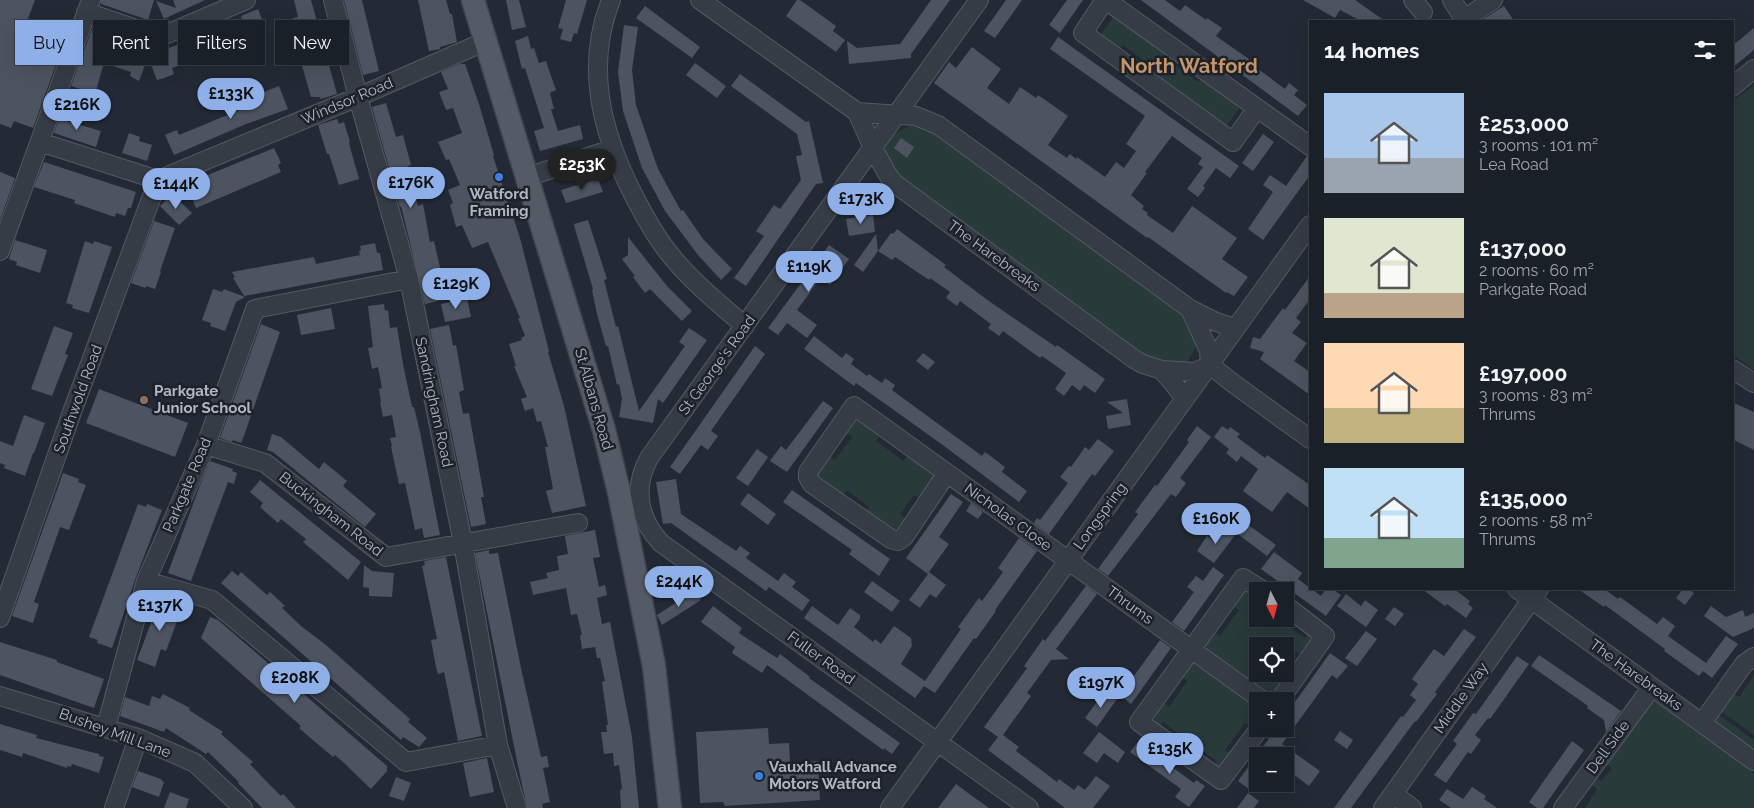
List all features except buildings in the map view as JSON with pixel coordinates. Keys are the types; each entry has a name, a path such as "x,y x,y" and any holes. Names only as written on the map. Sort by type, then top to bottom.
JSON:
{"main road":[{"name":"St Albans Road","path":"473,0 484,42 528,177 604,430 619,492 654,666 670,808"}],"street":[{"path":"0,251 88,6 160,37 246,0"},
{"name":"Sandringham Road","path":"333,0 409,279 464,543 498,745 517,808"},
{"path":"612,0 604,22 599,46 598,68 602,114 612,149 638,205 652,230 668,252 689,276 745,326"},
{"name":"The Harebreaks","path":"700,0 856,112 873,148 894,183 1134,359 1162,370 1195,372 1210,365"},
{"name":"St George's Road","path":"639,490 645,465 978,0"},
{"path":"1257,108 1233,142 1083,33 1106,0 1257,108 1309,145"},
{"path":"1452,0 1465,20 1494,0"},
{"name":"Windsor Road","path":"158,180 358,97 484,42"},
{"path":"1734,85 1754,69"},
{"path":"856,112 916,116 938,125 1190,309 1216,322 1235,328"},
{"path":"40,142 158,180"},
{"path":"528,177 612,149"},
{"name":"Southwold Road","path":"0,618 72,412 158,180"},
{"name":"Longspring","path":"890,808 1309,226"},
{"name":"Parkgate Road","path":"106,727 146,581 206,445 254,309 409,279"},
{"path":"1190,309 1209,352 1210,365 1309,439"},
{"path":"1162,370 1185,398"},
{"path":"1734,371 1754,383"},
{"name":"Nicholas Close","path":"947,473 904,537 898,541 891,539 812,484 808,477 808,472 854,406 1069,560"},
{"name":"Buckingham Road","path":"206,445 265,463 386,557 578,523"},
{"name":"Fuller Road","path":"639,490 644,518 661,543 1029,808"},
{"name":"Thrums","path":"1069,560 1251,692"},
{"path":"1250,582 1244,578 1139,722 1221,780 1253,737"},
{"path":"146,581 212,600 406,762 498,745"},
{"name":"The Harebreaks","path":"1521,590 1536,594 1652,687 1754,760"},
{"name":"Middle Way","path":"1388,801 1536,594"},
{"path":"1285,692 1325,636 1294,612"},
{"path":"1702,723 1744,664 1754,657"},
{"name":"Dell Side","path":"1563,808 1652,687"},
{"name":"Bushey Mill Lane","path":"0,696 106,727 195,762 243,808"},
{"path":"114,808 138,738"},
{"path":"1388,801 1412,808"}],"shaded area":[{"path":"1116,13 1176,54 1171,62 1198,82 1204,74 1242,105 1224,129 1144,74 1150,65 1123,45 1116,53 1099,37"},
{"path":"1754,85 1754,370 1734,356 1734,100"},
{"path":"913,125 920,125 931,129 1185,314 1198,343 1186,365 1170,364 1146,358 897,180 885,154 886,143 893,135"},
{"path":"854,417 859,417 881,433 876,441 903,461 909,454 937,475 922,500 914,495 900,514 907,520 897,534 864,515 869,507 847,490 840,498 815,479 814,472 827,455 835,460 852,437 844,431"},
{"path":"1249,589 1249,628 1291,628 1305,638 1311,630 1315,642 1305,657 1296,651 1294,654 1294,637 1249,637 1249,682 1284,682 1287,684 1278,692 1259,692 1203,650 1212,631 1220,636 1239,610 1231,604 1241,591"},
{"path":"1191,660 1249,698 1249,726 1245,723 1225,750 1234,756 1227,768 1211,770 1217,761 1193,744 1187,752 1174,743 1180,735 1163,722 1156,731 1154,712 1161,701 1169,707 1187,681 1180,675"},
{"path":"1754,676 1754,735 1718,709 1730,692 1739,697"},
{"path":"1649,701 1657,702 1754,773 1754,808 1585,808 1597,789 1589,783 1594,776 1602,781 1612,768 1604,763"},
{"path":"1715,712 1754,740 1754,751 1713,720"}],"place":[{"name":"Watford Framing","path":"499,177"},
{"name":"Parkgate Junior School","path":"144,400"},
{"name":"Vauxhall Advance Motors Watford","path":"759,776"}],"district":[{"name":"North Watford","path":"1189,66"}]}
